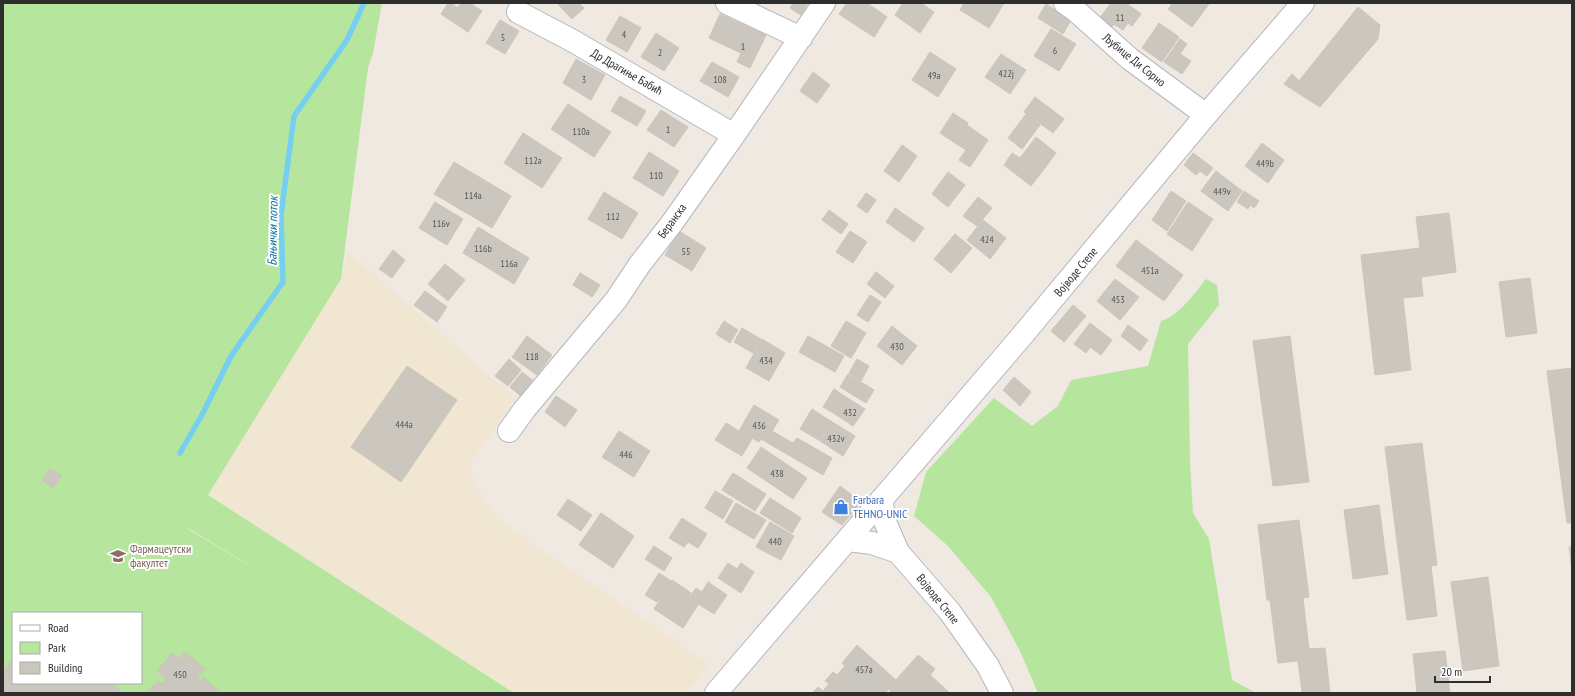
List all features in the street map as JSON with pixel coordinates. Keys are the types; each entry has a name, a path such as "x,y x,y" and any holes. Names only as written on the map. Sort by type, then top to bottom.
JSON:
{"street":[{"path":"727,3 801,38"},
{"name":"Беранска","path":"509,431 524,410 616,300 640,264 672,223 734,135 824,3"},
{"name":"Љубице Ди Сорно","path":"1065,3 1076,10 1130,59 1206,115"},
{"name":"Војводе Степе","path":"716,693 1031,325 1206,115 1303,3"},
{"name":"Др Драгиње Бабић","path":"518,12 573,41 734,135"},
{"path":"881,500 886,524 898,552"},
{"name":"Војводе Степе","path":"848,540 872,543 898,552 950,612 979,653 1002,693"}],"shaded area":[{"path":"348,252 515,399 471,462 471,471 475,485 486,504 503,523 709,664 686,693 514,693 208,495 341,279"}],"green space":[{"path":"3,3 382,3 373,53 368,68 341,279 208,495 514,693 3,693","holes":["188,528 275,581 188,529"]},
{"path":"1206,279 1217,285 1219,305 1188,344 1190,463 1193,513 1209,539 1232,680 1256,693 1038,693 1020,651 991,597 948,546 914,516 926,472 994,398 1032,426 1058,406 1071,380 1148,366 1161,321 1168,318 1180,309"}],"building":[{"path":"448,3 451,3 458,8 461,3 470,3 482,11 468,32 441,14"},
{"path":"557,3 579,3 584,8 572,19"},
{"path":"793,3 808,3 801,15 790,8"},
{"path":"847,3 867,3 887,17 874,37 839,14"},
{"path":"903,3 921,3 934,12 920,33 895,15"},
{"path":"964,3 1004,3 989,28 960,10"},
{"path":"1111,3 1126,3 1141,14 1132,26 1128,23 1123,30 1114,24 1111,28 1099,19"},
{"path":"1173,3 1209,4 1192,27 1168,9"},
{"path":"1046,4 1071,20 1063,34 1038,18"},
{"path":"1358,7 1380,25 1378,39 1320,107 1284,84 1292,74 1299,81"},
{"path":"720,14 766,35 750,68 737,62 741,53 709,38"},
{"path":"620,16 641,28 627,52 606,40"},
{"path":"500,20 519,31 505,54 486,43"},
{"path":"1159,23 1179,37 1162,62 1142,48"},
{"path":"1051,29 1076,44 1059,71 1034,56"},
{"path":"656,33 679,48 664,71 641,57"},
{"path":"1180,39 1187,44 1180,54 1191,61 1182,74 1164,62"},
{"path":"930,52 956,69 938,97 912,80"},
{"path":"1001,54 1026,70 1010,94 985,77"},
{"path":"576,59 605,75 591,100 563,83"},
{"path":"712,62 739,77 728,97 700,81"},
{"path":"813,72 830,85 817,103 800,91"},
{"path":"620,96 646,111 637,126 611,111"},
{"path":"1035,97 1064,119 1053,133 1024,112"},
{"path":"568,104 611,132 594,157 551,129"},
{"path":"661,110 688,127 674,147 647,130"},
{"path":"953,113 968,123 955,143 940,133"},
{"path":"1026,114 1040,125 1022,149 1008,138"},
{"path":"967,125 988,140 970,167 959,160 966,150 955,143"},
{"path":"523,133 562,158 542,188 504,163"},
{"path":"1036,137 1056,153 1045,168 1024,153"},
{"path":"1262,143 1284,160 1268,183 1245,166"},
{"path":"902,145 917,156 899,182 884,171"},
{"path":"649,152 679,171 663,196 633,178"},
{"path":"1012,153 1020,158 1024,153 1045,168 1031,186 1004,165"},
{"path":"1193,153 1213,168 1207,176 1200,171 1196,175 1184,165"},
{"path":"454,162 511,196 492,228 434,194"},
{"path":"1216,171 1242,191 1228,211 1201,191"},
{"path":"948,172 965,185 948,207 932,194"},
{"path":"1171,191 1186,201 1167,231 1152,220"},
{"path":"1244,191 1259,201 1254,208 1250,205 1248,209 1237,202"},
{"path":"604,192 638,213 622,239 588,219"},
{"path":"866,193 876,200 867,213 857,206"},
{"path":"978,197 992,208 977,226 963,216"},
{"path":"435,202 463,219 447,245 419,228"},
{"path":"1188,202 1213,219 1192,251 1167,234"},
{"path":"895,208 924,228 914,242 886,222"},
{"path":"829,210 848,224 841,234 822,220"},
{"path":"1449,213 1456,272 1421,277 1423,296 1403,298 1411,370 1375,375 1361,255 1420,248 1416,217"},
{"path":"983,220 1006,238 990,259 967,240"},
{"path":"478,227 504,243 488,268 463,253"},
{"path":"679,231 706,248 692,271 665,255"},
{"path":"850,231 867,242 853,263 836,252"},
{"path":"955,234 972,248 951,273 934,259"},
{"path":"1136,240 1183,275 1164,301 1116,266"},
{"path":"504,243 529,258 514,284 488,268"},
{"path":"393,250 405,260 392,278 379,269"},
{"path":"445,264 465,280 448,301 428,284"},
{"path":"876,272 894,286 885,298 867,284"},
{"path":"580,273 600,285 592,297 573,285"},
{"path":"1530,278 1537,333 1506,337 1499,282"},
{"path":"1115,279 1139,297 1120,320 1097,301"},
{"path":"425,291 447,307 437,322 414,305"},
{"path":"870,295 881,302 868,322 857,315"},
{"path":"1073,305 1086,316 1064,342 1051,331"},
{"path":"724,321 738,330 730,343 716,334"},
{"path":"846,321 866,333 851,358 831,346"},
{"path":"1090,323 1112,340 1101,355 1090,347 1086,353 1074,344"},
{"path":"1128,325 1148,340 1140,351 1121,336"},
{"path":"892,326 917,346 902,365 877,346"},
{"path":"742,328 761,339 753,353 734,342"},
{"path":"527,336 552,355 537,375 512,357"},
{"path":"808,336 844,356 835,372 799,352"},
{"path":"1290,336 1309,482 1273,486 1253,341"},
{"path":"762,339 785,353 769,381 746,368"},
{"path":"509,359 521,370 508,386 495,376"},
{"path":"857,359 869,366 861,381 849,373"},
{"path":"407,366 457,400 401,482 351,447"},
{"path":"1572,368 1572,523 1567,523 1547,371"},
{"path":"522,372 536,383 523,398 510,387"},
{"path":"848,374 874,390 866,403 840,387"},
{"path":"1014,377 1031,392 1020,406 1003,390"},
{"path":"834,389 846,397 835,414 823,407"},
{"path":"556,396 577,410 565,427 545,412"},
{"path":"846,397 865,409 853,426 835,414"},
{"path":"754,405 779,420 772,431 779,435 773,446 761,439 759,442 739,431"},
{"path":"812,409 829,420 817,439 800,429"},
{"path":"829,420 855,436 843,456 817,439"},
{"path":"726,423 752,439 742,456 715,440"},
{"path":"619,431 650,451 634,477 602,457"},
{"path":"779,435 793,443 797,438 832,458 823,475 773,446"},
{"path":"1422,443 1437,565 1431,566 1437,616 1407,620 1385,447"},
{"path":"761,447 807,478 793,499 747,468"},
{"path":"50,468 62,476 53,488 42,480"},
{"path":"733,473 766,494 755,511 722,490"},
{"name":"Farbara TEHNO-UNIC","path":"840,486 861,502 842,525 822,512"},
{"path":"715,491 733,501 723,519 705,508"},
{"path":"770,498 801,518 792,533 760,513"},
{"path":"568,499 592,515 581,531 557,515"},
{"path":"736,503 766,520 754,539 725,522"},
{"path":"1379,505 1388,574 1353,579 1344,510"},
{"path":"601,513 634,536 613,568 579,545"},
{"path":"682,518 707,534 698,548 688,542 684,547 669,538"},
{"path":"1299,520 1309,597 1303,598 1309,649 1325,648 1330,693 1302,693 1298,661 1278,663 1270,600 1267,600 1258,525"},
{"path":"770,522 794,536 781,560 756,547"},
{"path":"654,546 672,558 664,571 645,559"},
{"path":"1569,547 1572,547 1572,570"},
{"path":"728,563 737,569 741,563 754,572 741,593 718,578"},
{"path":"659,573 671,581 657,602 645,595"},
{"path":"1488,577 1499,666 1463,671 1451,582"},
{"path":"672,580 691,593 688,598 698,605 683,628 654,609"},
{"path":"708,582 727,595 714,614 689,598 696,588 702,592"},
{"path":"857,645 896,680 885,693 825,693 823,691 829,684 825,681 833,672 837,675 845,666 842,663"},
{"path":"1445,651 1450,693 1417,693 1413,654"},
{"path":"185,652 205,669 197,678 201,681 203,677 221,693 147,693 158,681 162,684 166,679 157,671 172,653 179,659"},
{"path":"918,655 935,669 930,675 950,693 892,693 888,689"},
{"path":"12,660 12,684 112,684 123,693 3,693 3,671"},
{"path":"818,687 823,691 825,693 812,693"}],"waterway":[{"name":"Бањички поток","path":"180,453 203,413 231,356 283,282 281,215 294,116 347,40 364,3"}],"place":[{"name":"Farbara TEHNO-UNIC","path":"841,507"},
{"name":"Фармацеутски факултет","path":"118,556"}]}
